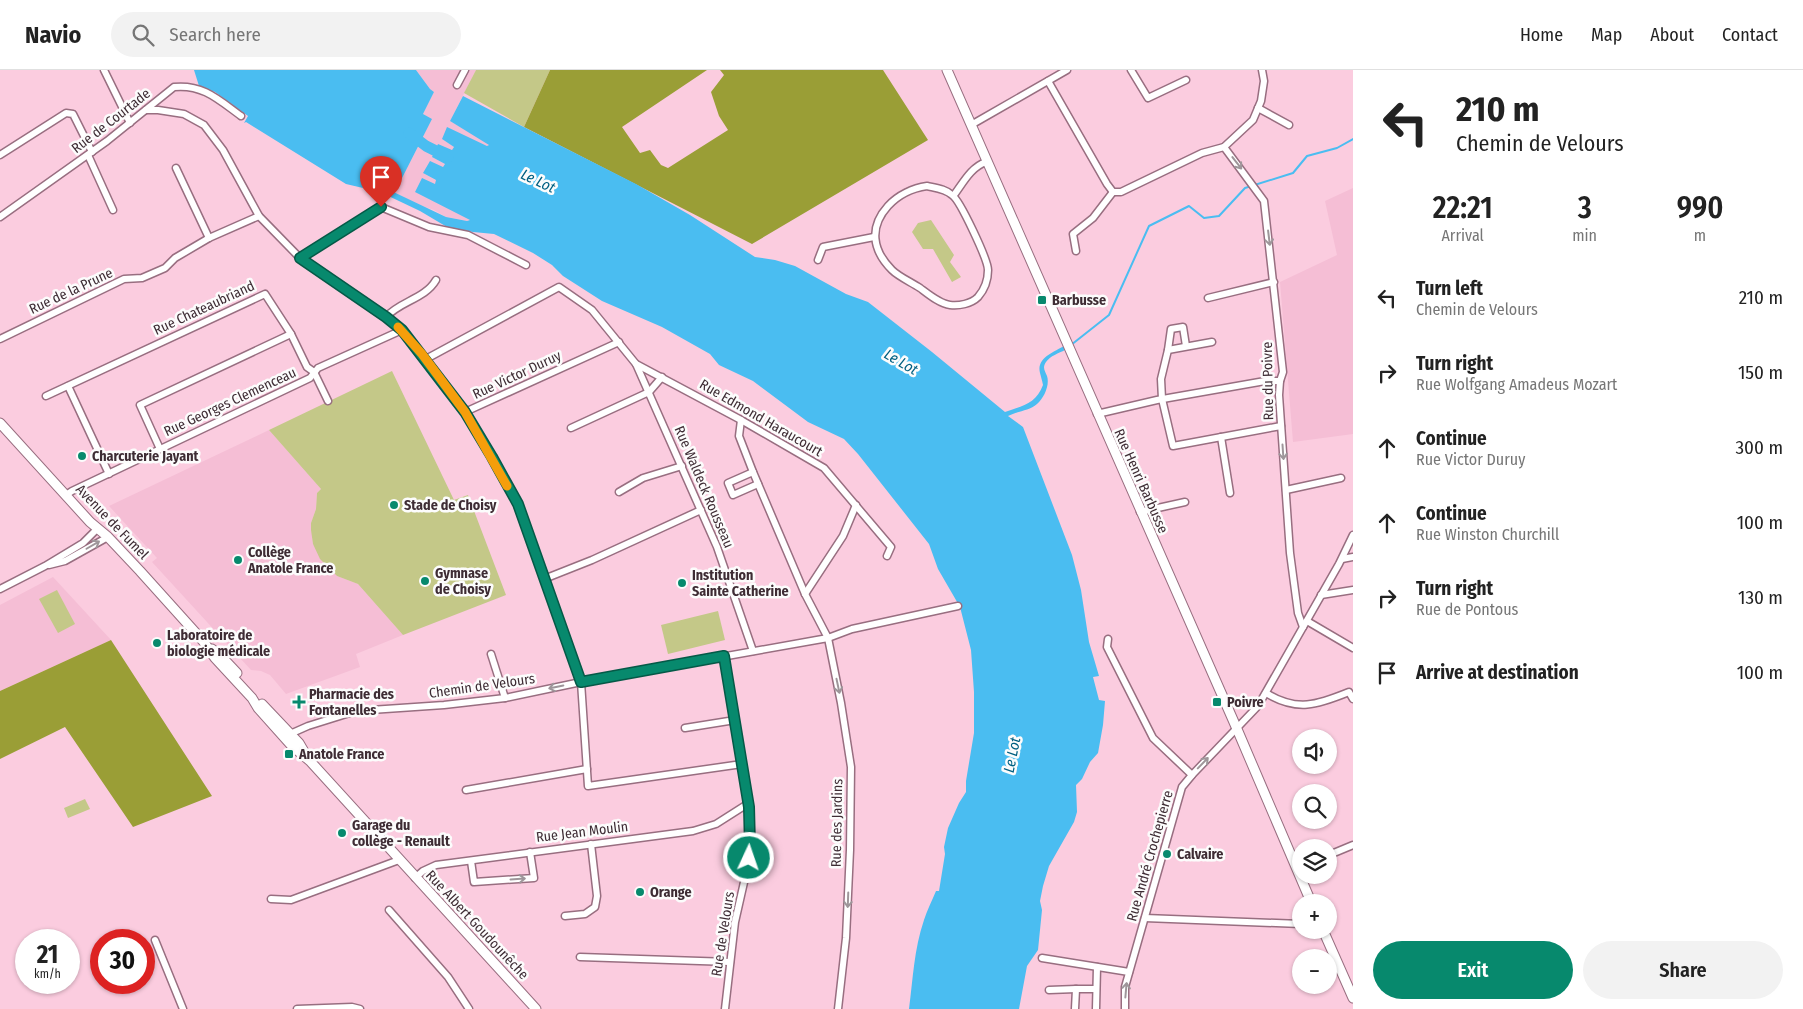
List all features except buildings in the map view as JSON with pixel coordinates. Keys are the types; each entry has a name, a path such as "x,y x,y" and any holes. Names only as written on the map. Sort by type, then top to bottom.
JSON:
{"main road":[{"name":"Rue Henri Barbusse","path":"947,70 1140,512 1292,852"},
{"name":"Avenue de Fumel","path":"0,423 66,495 108,537 203,642 215,658 252,698 258,708 288,736 292,746 310,761 399,860"},
{"name":"Rue Albert Goudounêche","path":"399,860 536,1009"},
{"path":"1327,939 1353,998"}],"street":[{"path":"104,70 130,123"},
{"path":"457,85 465,70"},
{"path":"971,125 1067,70"},
{"path":"1131,70 1148,98 1186,80"},
{"path":"1113,192 1121,192 1202,153 1224,147 1252,120 1258,108 1264,81 1262,70"},
{"path":"1048,81 1113,192"},
{"name":"Rue de Courtade","path":"0,217 90,154 174,87 188,86 208,92 241,116"},
{"path":"1258,108 1289,124"},
{"name":"Rue Victor Duruy","path":"146,110 184,114 204,125 223,150 259,216 300,258 402,330 465,412 619,342"},
{"path":"0,155 66,113 73,114 113,210"},
{"name":"Rue du Poivre","path":"1224,147 1264,201 1283,372 1279,395 1290,553 1296,605 1298,613 1305,624"},
{"path":"954,195 977,166 986,162"},
{"path":"176,168 209,238"},
{"path":"927,186 941,189 954,195 968,221 988,268 986,287 976,300 964,305 948,305 892,270 878,252 874,237 879,216 892,201 911,190 927,186"},
{"path":"1076,251 1073,234 1093,218 1113,192"},
{"path":"300,258 381,207 429,227 468,235 526,265"},
{"name":"Rue de la Prune","path":"0,339 124,280 142,278 165,268 175,258 209,238 259,216"},
{"path":"818,260 823,247 874,237"},
{"path":"386,317 392,310 431,289 436,280"},
{"path":"1208,298 1274,282"},
{"name":"Rue Edmond Haraucourt","path":"426,359 559,286 592,310 636,364 741,420 824,468 891,547 887,556"},
{"name":"Rue Chateaubriand","path":"46,396 265,294 291,334 307,367 314,372 328,401"},
{"path":"1186,346 1183,327 1171,329 1161,379 1162,399 1173,446 1281,426"},
{"name":"Rue Georges Clemenceau","path":"66,495 310,378 318,368 402,330"},
{"path":"160,449 140,405 291,334"},
{"path":"1168,350 1212,342"},
{"name":"Rue Waldeck Rousseau","path":"636,364 702,510 717,547 753,651"},
{"path":"571,428 649,392 662,377"},
{"path":"1097,414 1162,399 1265,381 1280,381"},
{"path":"68,386 109,474"},
{"path":"465,412 518,504 581,682 588,786 742,764"},
{"name":"Rue des Jardins","path":"741,420 739,436 753,472 805,594 828,638 842,703 851,767 846,938 838,1009"},
{"path":"1221,437 1230,493"},
{"path":"619,492 643,478 682,466"},
{"path":"753,472 728,483 733,495 758,484"},
{"path":"1286,490 1341,478"},
{"path":"1140,512 1185,502"},
{"path":"805,594 843,536 856,505"},
{"path":"544,578 592,560 702,510"},
{"path":"0,589 45,566 83,543 98,528"},
{"name":"Rue André Crochepierre","path":"1125,1009 1125,987 1182,787 1258,706 1342,559 1353,535"},
{"path":"45,566 65,560 108,537"},
{"path":"1342,559 1353,557"},
{"path":"1321,595 1353,590"},
{"name":"Chemin de Velours","path":"288,736 308,726 356,711 444,705 506,698 581,682 828,638 852,630 958,606"},
{"path":"1305,624 1353,648"},
{"path":"1108,639 1107,647 1153,738 1192,775"},
{"path":"491,654 506,698"},
{"name":"Rue de Velours","path":"724,656 748,803 750,847 735,922 725,1009"},
{"path":"1266,693 1279,701 1301,706 1322,703 1351,691 1353,699"},
{"path":"685,728 735,720"},
{"path":"466,790 587,769"},
{"name":"Rue Jean Moulin","path":"415,878 423,871 436,866 693,831 716,824 748,803"},
{"path":"565,916 585,914 595,907 597,896 591,844"},
{"path":"1337,852 1353,845"},
{"path":"471,861 474,882 534,878 530,852"},
{"path":"271,899 291,900 399,860"},
{"path":"389,910 448,977 469,1009"},
{"path":"1145,918 1292,924"},
{"path":"155,940 183,1009"},
{"path":"580,957 730,962"},
{"path":"1042,958 1129,972"},
{"path":"1096,1009 1097,967"},
{"path":"1075,1009 1076,989"},
{"path":"1049,990 1096,989"},
{"path":"297,1009 352,1007 360,1009"}],"shaded area":[{"path":"416,70 476,70 450,121 489,144 488,146 442,139 454,147 452,150 432,157 445,164 443,167 423,173 437,181 435,184 470,219 467,221 446,217 383,187 374,179 399,184 431,120 423,114 434,92"},
{"path":"550,70 707,70 622,127 640,153 650,150 661,165 668,168 728,130 719,116 711,92 724,75 720,70 883,70 928,140 752,244 524,127"},
{"path":"1353,188 1353,434 1293,442 1280,282 1337,255 1325,201"},
{"name":"Collège Anatole France","path":"269,430 321,489 317,493 316,509 311,523 313,544 337,576 358,584 403,635 356,654 360,667 286,694 270,675 261,671 251,670 152,562 157,558 109,506"},
{"path":"53,577 111,640 0,691 0,605"},
{"path":"111,640 212,796 133,827 65,727 0,759 0,691"}],"green space":[{"path":"476,70 550,70 524,127 464,93"},
{"path":"931,220 954,255 950,262 961,277 952,282 933,249 923,249 912,232 918,223"},
{"name":"Stade de Choisy","path":"392,371 454,500 468,495 506,595 403,635 358,584 337,576 320,559 313,544 311,523 316,509 317,493 321,489 269,430"},
{"path":"57,590 75,624 58,633 39,599"},
{"path":"718,611 725,640 668,654 661,625"},
{"path":"85,799 90,809 68,818 64,808"}],"water":[{"path":"194,70 416,70 434,92 423,114 432,119 399,184 395,181 375,179 383,187 446,217 470,220 415,192 422,178 435,184 436,180 423,173 430,161 443,167 445,164 432,157 438,144 452,150 454,147 442,139 447,127 487,146 489,145 450,121 463,96 636,184 690,215 755,257 795,266 846,294 868,302 1005,412 1023,406 1036,396 1043,385 1039,368 1043,359 1064,346 1065,350 1050,358 1044,366 1048,383 1040,401 1030,408 1008,416 1023,427 1072,555 1081,590 1089,642 1099,676 1093,677 1099,700 1105,701 1098,753 1090,762 1082,779 1076,785 1077,812 1074,822 1049,866 1043,886 1040,901 1042,910 1038,950 1027,966 1019,1009 909,1009 918,942 936,891 939,891 948,828 966,792 974,733 971,650 960,607 938,569 929,544 858,454 844,439 808,422 753,381 719,365 710,354 662,327 602,301 563,276 552,265 533,253 494,234 447,227 420,211 380,192 346,184 246,122 244,123 248,116 215,92 199,86"}],"waterway":[{"name":"Le Lot","path":"409,133 426,146 448,157"},
{"path":"1071,345 1109,315 1149,226 1189,206 1204,218 1219,216 1245,188 1293,173 1307,156 1337,148 1353,139"}],"slow traffic":[{"path":"398,327 422,354 465,412 507,486"}],"place":[{"name":"Barbusse","path":"1042,300"},
{"name":"Charcuterie Jayant","path":"82,456"},
{"name":"Stade de Choisy","path":"394,505"},
{"name":"Collège Anatole France","path":"238,560"},
{"name":"Gymnase de Choisy","path":"425,581"},
{"name":"Institution Sainte Catherine","path":"682,583"},
{"name":"Laboratoire de biologie médicale","path":"157,643"},
{"name":"Pharmacie des Fontanelles","path":"299,702"},
{"name":"Poivre","path":"1217,702"},
{"name":"Anatole France","path":"289,754"},
{"name":"Garage du collège - Renault","path":"342,833"},
{"name":"Calvaire","path":"1167,854"},
{"name":"Orange","path":"640,892"}],"route":[{"path":"381,207 300,258 402,330 465,412 518,504 581,682 724,656 749,807 749,858"}]}
